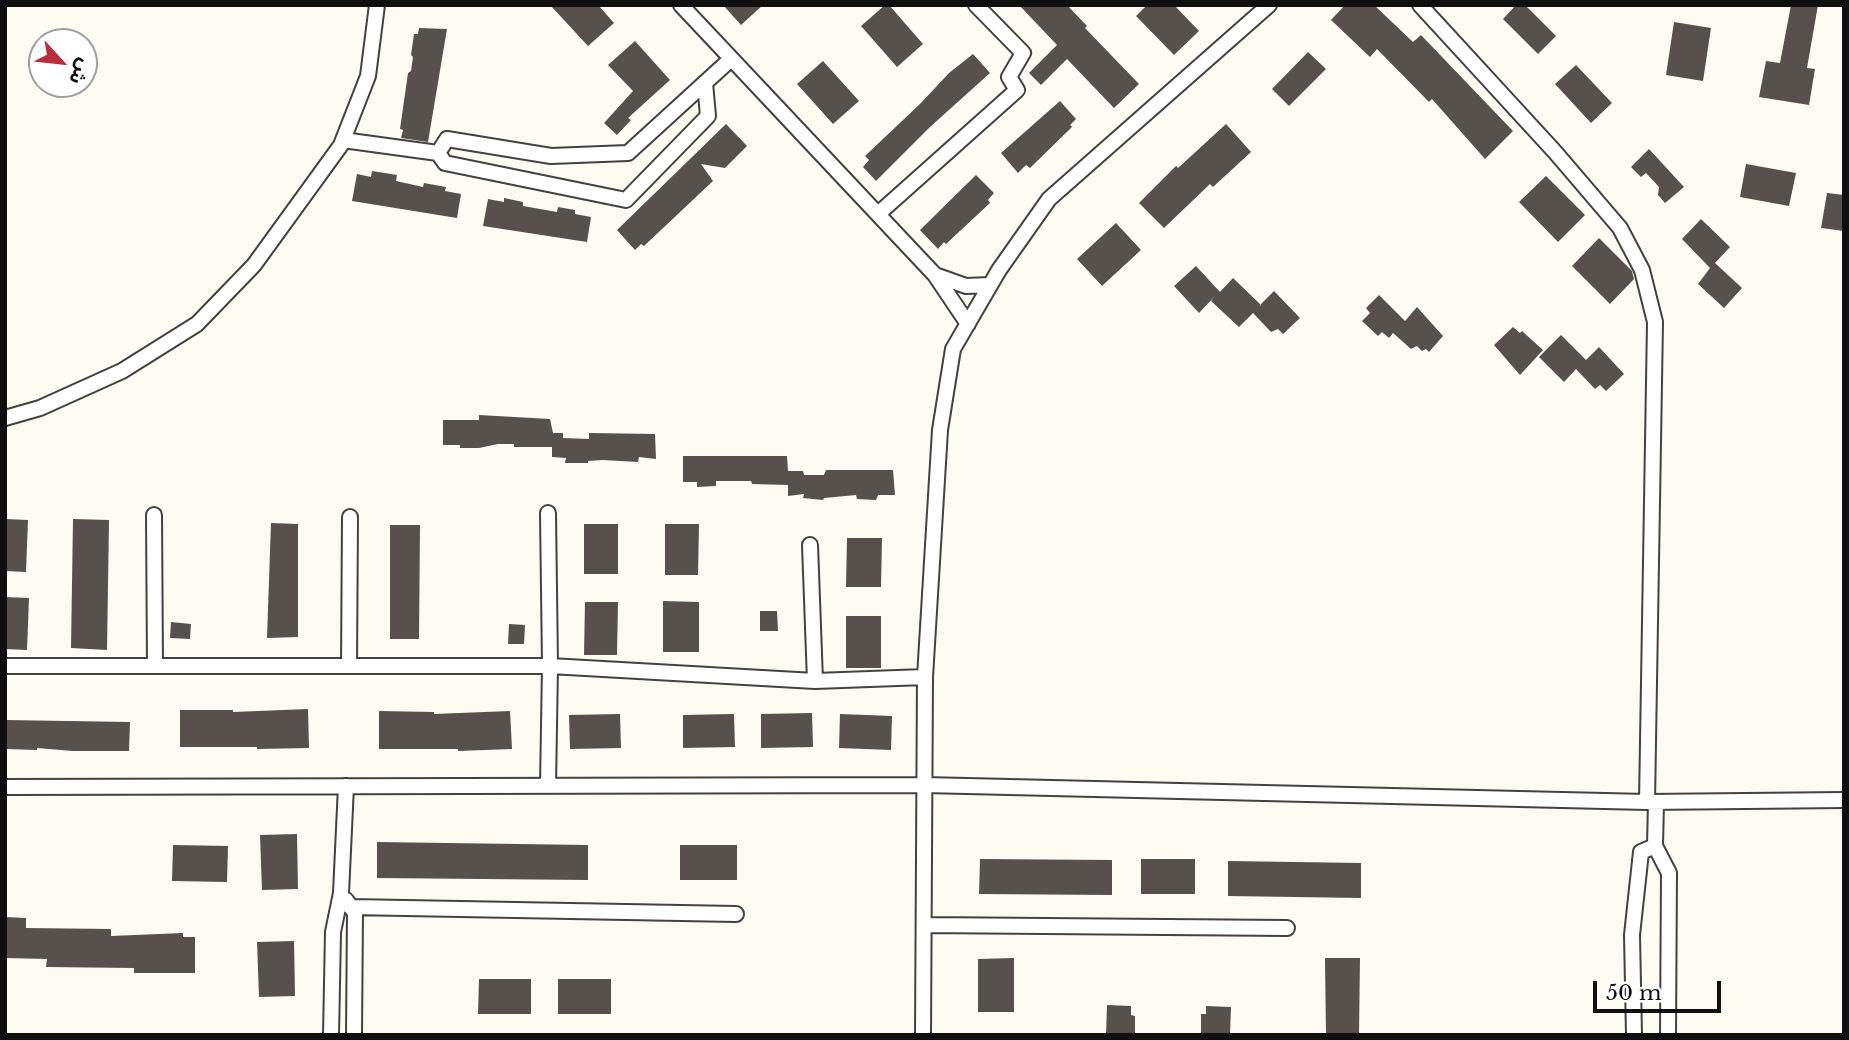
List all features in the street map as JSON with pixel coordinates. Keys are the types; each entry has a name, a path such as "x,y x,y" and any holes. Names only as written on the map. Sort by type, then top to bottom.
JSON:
{"street":[{"path":"5,418 40,408 122,371 197,324 254,265 343,140 368,76 377,5"},
{"path":"681,5 935,275 968,324"},
{"path":"878,214 1017,90 1009,77 1023,53 976,5"},
{"path":"923,1035 925,677 940,430 953,349 990,285 1049,200 1269,5"},
{"path":"1420,5 1555,152 1620,228 1642,270 1655,322 1651,802 1655,846 1669,873 1668,1035"},
{"path":"438,153 447,139 551,156 628,153 731,59"},
{"path":"343,140 438,153 445,163 626,201 708,116 705,83"},
{"path":"935,275 966,286 990,285"},
{"path":"548,513 548,786"},
{"path":"154,515 155,666"},
{"path":"349,666 350,517"},
{"path":"810,544 815,681"},
{"path":"5,666 550,666 815,681 925,677"},
{"path":"5,787 924,785 1651,802 1844,800"},
{"path":"331,1035 333,932 341,893 346,786"},
{"path":"1634,1035 1632,935 1641,852 1655,846"},
{"path":"341,893 355,914 355,1035"},
{"path":"350,907 736,914"},
{"path":"924,925 1287,928"}],"building":[{"path":"550,5 598,5 614,23 588,46"},
{"path":"723,5 763,5 741,25"},
{"path":"885,5 889,5 923,44 897,67 861,26"},
{"path":"1019,5 1067,5 1087,26 1085,28 1139,84 1114,108 1067,59 1041,85 1029,73 1057,45"},
{"path":"1147,5 1174,5 1199,31 1174,55 1136,16"},
{"path":"1345,5 1374,5 1413,42 1421,35 1513,131 1485,159 1432,99 1429,102 1377,49 1370,57 1331,20"},
{"path":"1516,5 1525,5 1556,36 1538,54 1503,19"},
{"path":"1791,5 1818,5 1807,68 1815,69 1809,105 1759,97 1766,61 1780,63"},
{"path":"1674,22 1711,28 1703,81 1666,75"},
{"path":"419,28 447,29 428,142 401,138 403,130 400,129 408,73 411,71 414,34 418,34"},
{"path":"635,41 670,80 628,118 631,120 617,135 604,123 633,91 608,65"},
{"path":"1308,52 1326,69 1289,106 1272,89"},
{"path":"973,54 990,73 876,181 863,167 869,160 865,156 949,73"},
{"path":"823,61 859,101 833,124 797,84"},
{"path":"1576,65 1612,103 1591,123 1555,84"},
{"path":"1060,101 1076,119 1070,125 1072,127 1030,168 1026,165 1018,173 1001,153"},
{"path":"726,124 747,146 725,168 701,164 713,181 644,246 641,244 635,250 617,230"},
{"path":"1226,124 1251,152 1213,187 1210,184 1164,228 1139,203 1176,166 1178,168"},
{"path":"1649,149 1684,187 1665,203 1658,195 1659,187 1646,173 1641,177 1631,167"},
{"path":"1746,164 1796,173 1789,206 1740,197"},
{"path":"372,171 397,175 396,181 423,187 424,183 446,187 445,191 461,194 457,218 352,201 357,174 371,177"},
{"path":"976,175 994,193 988,200 990,203 938,249 920,230"},
{"path":"1546,176 1585,215 1558,242 1519,202"},
{"path":"1827,193 1844,195 1844,231 1821,228"},
{"path":"504,198 523,202 523,206 557,212 558,207 591,217 587,242 483,226 488,199 504,202"},
{"path":"1701,219 1730,247 1715,263 1742,288 1724,308 1698,284 1710,268 1682,239"},
{"path":"1116,223 1141,250 1102,286 1077,259"},
{"path":"1599,238 1632,271 1634,279 1610,304 1572,266"},
{"path":"1196,266 1220,292 1233,278 1260,305 1274,291 1300,318 1283,334 1278,329 1271,332 1253,313 1239,327 1211,301 1215,296 1199,313 1174,286"},
{"path":"1379,295 1405,321 1417,307 1443,336 1429,352 1426,349 1422,351 1417,346 1411,349 1393,333 1389,338 1382,332 1378,336 1362,321 1370,313 1366,308"},
{"path":"1513,327 1520,333 1522,331 1543,350 1520,375 1494,345"},
{"path":"1561,335 1586,360 1599,347 1624,374 1606,391 1600,385 1595,389 1576,369 1564,382 1539,357"},
{"path":"479,415 550,419 553,433 563,433 563,438 589,439 589,433 655,434 656,459 639,457 638,462 603,460 565,463 566,458 552,457 552,447 514,447 514,444 498,444 460,448 460,445 443,445 443,420 479,420"},
{"path":"683,456 787,456 788,471 803,471 804,475 824,475 826,470 893,470 895,495 878,495 876,500 857,499 856,495 823,500 803,498 804,494 788,496 788,485 752,484 751,481 716,481 716,486 697,487 697,482 683,482"},
{"path":"5,519 28,520 26,572 5,571"},
{"path":"73,519 109,520 107,650 71,648"},
{"path":"271,523 298,524 298,637 267,638"},
{"path":"584,524 618,524 618,574 584,574"},
{"path":"665,524 699,524 698,575 665,575"},
{"path":"390,525 420,525 419,639 390,639"},
{"path":"847,538 882,538 881,587 846,587"},
{"path":"5,597 29,598 27,650 5,649"},
{"path":"663,601 699,602 699,652 663,652"},
{"path":"585,602 618,602 617,655 584,655"},
{"path":"760,611 777,611 778,631 760,631"},
{"path":"846,616 881,616 881,668 846,668"},
{"path":"171,622 191,624 190,639 170,638"},
{"path":"509,624 525,625 524,644 508,644"},
{"path":"308,709 309,748 180,747 180,710 233,712"},
{"path":"379,711 434,714 510,711 512,749 379,749"},
{"path":"812,713 813,747 761,748 761,714"},
{"path":"620,714 621,748 570,749 569,715"},
{"path":"734,714 735,747 683,748 683,715"},
{"path":"840,714 892,716 891,750 839,748"},
{"path":"5,720 130,722 129,751 6,749"},
{"path":"297,834 298,889 262,890 260,835"},
{"path":"377,842 588,845 588,880 377,878"},
{"path":"173,845 228,846 227,882 172,881"},
{"path":"680,845 737,845 737,880 680,880"},
{"path":"980,859 1112,860 1112,895 979,894"},
{"path":"1141,859 1195,859 1195,894 1141,894"},
{"path":"1228,861 1361,863 1361,898 1228,896"},
{"path":"5,917 26,918 26,928 111,929 111,936 183,933 183,937 195,937 195,973 134,973 134,968 46,967 47,959 5,958"},
{"path":"294,941 295,996 259,997 257,942"},
{"path":"1014,958 1014,1012 978,1012 978,959"},
{"path":"1325,958 1360,958 1359,1035 1326,1035"},
{"path":"479,979 531,979 531,1014 478,1014"},
{"path":"558,979 611,979 611,1014 558,1014"},
{"path":"1107,1005 1131,1006 1131,1015 1135,1016 1135,1035 1106,1035"},
{"path":"1206,1006 1231,1007 1230,1035 1201,1035 1201,1014 1206,1014"}]}
